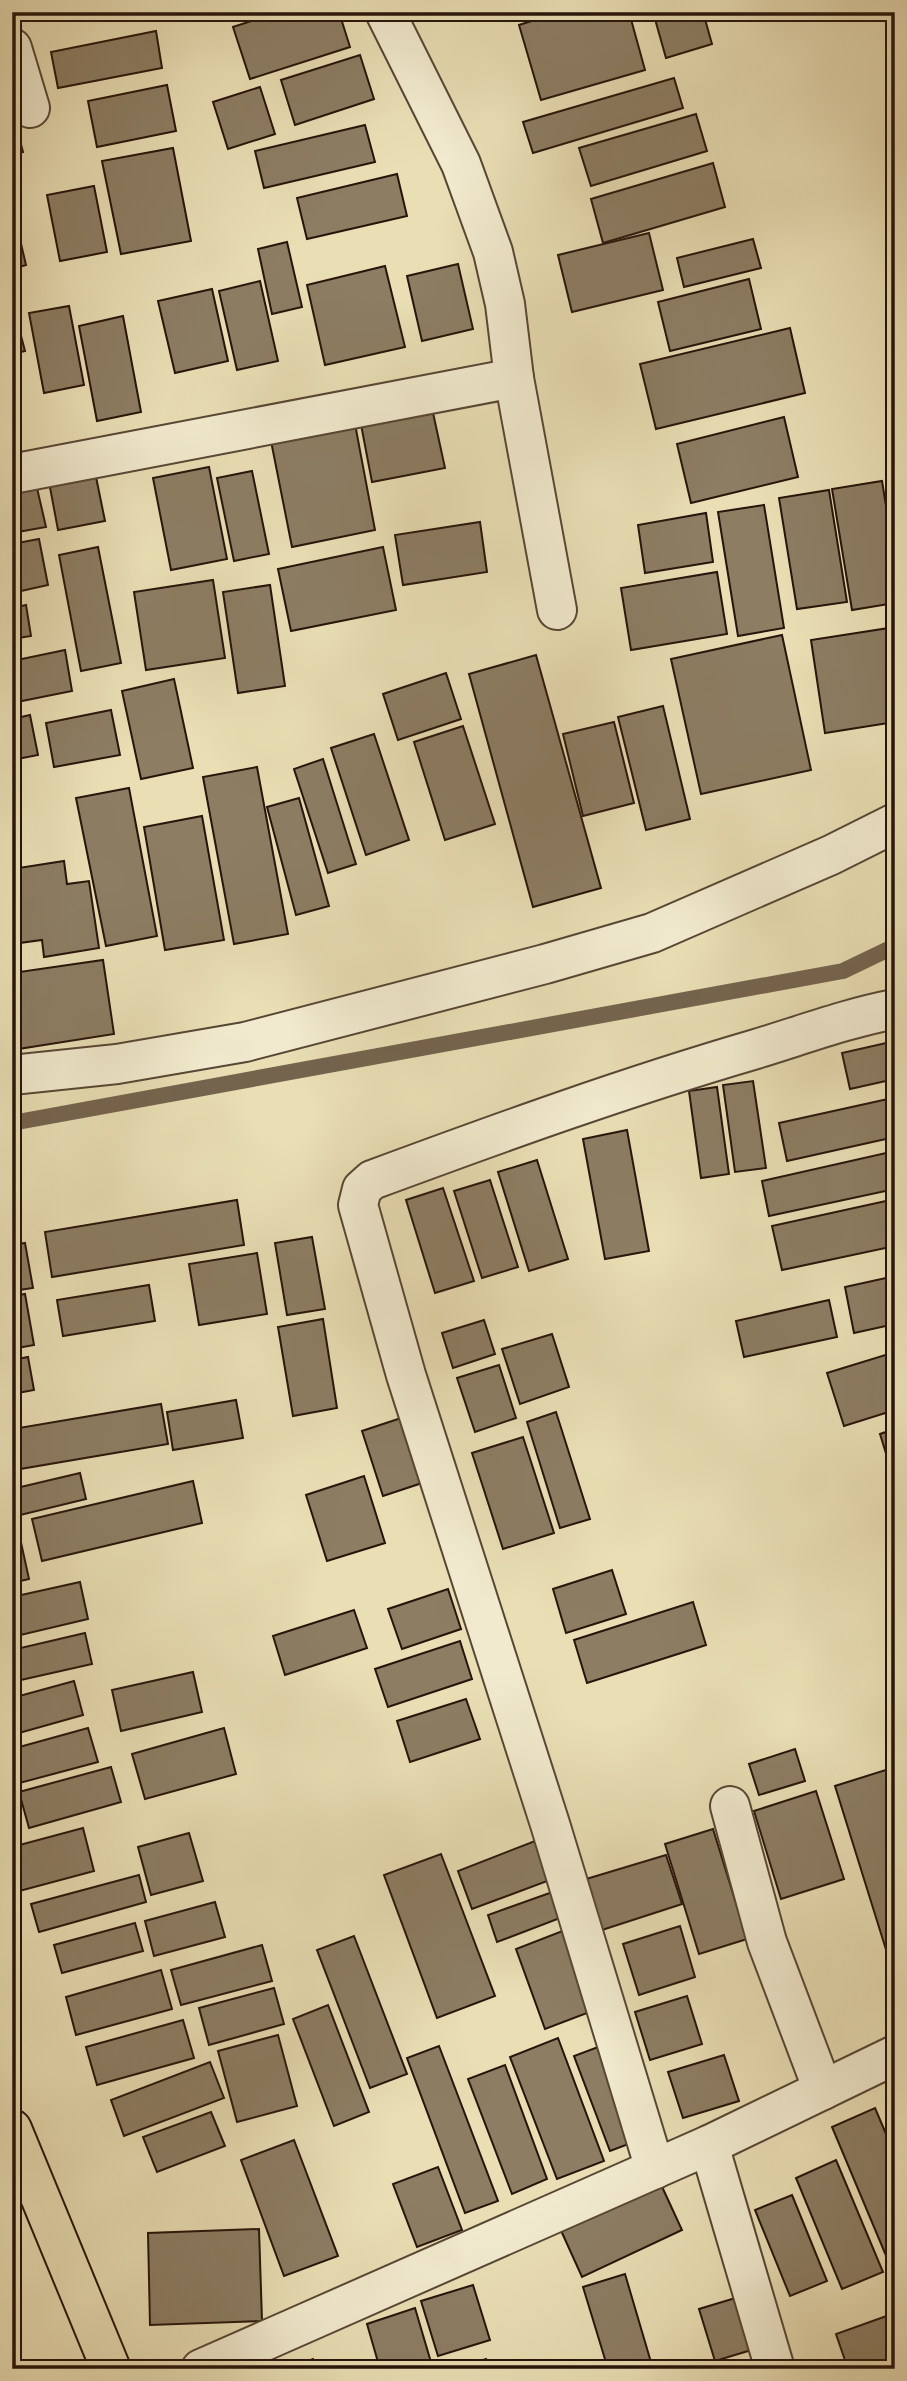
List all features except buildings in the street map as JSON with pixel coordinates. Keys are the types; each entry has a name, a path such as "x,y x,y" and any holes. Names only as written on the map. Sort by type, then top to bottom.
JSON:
{"main road":[{"path":"12,2129 111,2369"}],"street":[{"path":"385,12 461,164 493,252 505,304 514,378 557,610"},
{"path":"12,48 30,108"},
{"path":"12,474 514,378"},
{"path":"12,1075 117,1064 245,1042 545,964 652,933 809,865 895,822"},
{"path":"655,2169 550,1824 406,1375 358,1205 362,1189 372,1180 482,1139 634,1086 895,1009"},
{"path":"730,1806 767,1942 823,2090"},
{"path":"201,2369 709,2145 895,2055"},
{"path":"709,2145 775,2369"}],"waterway":[{"path":"12,1123 843,971 895,946"}]}
